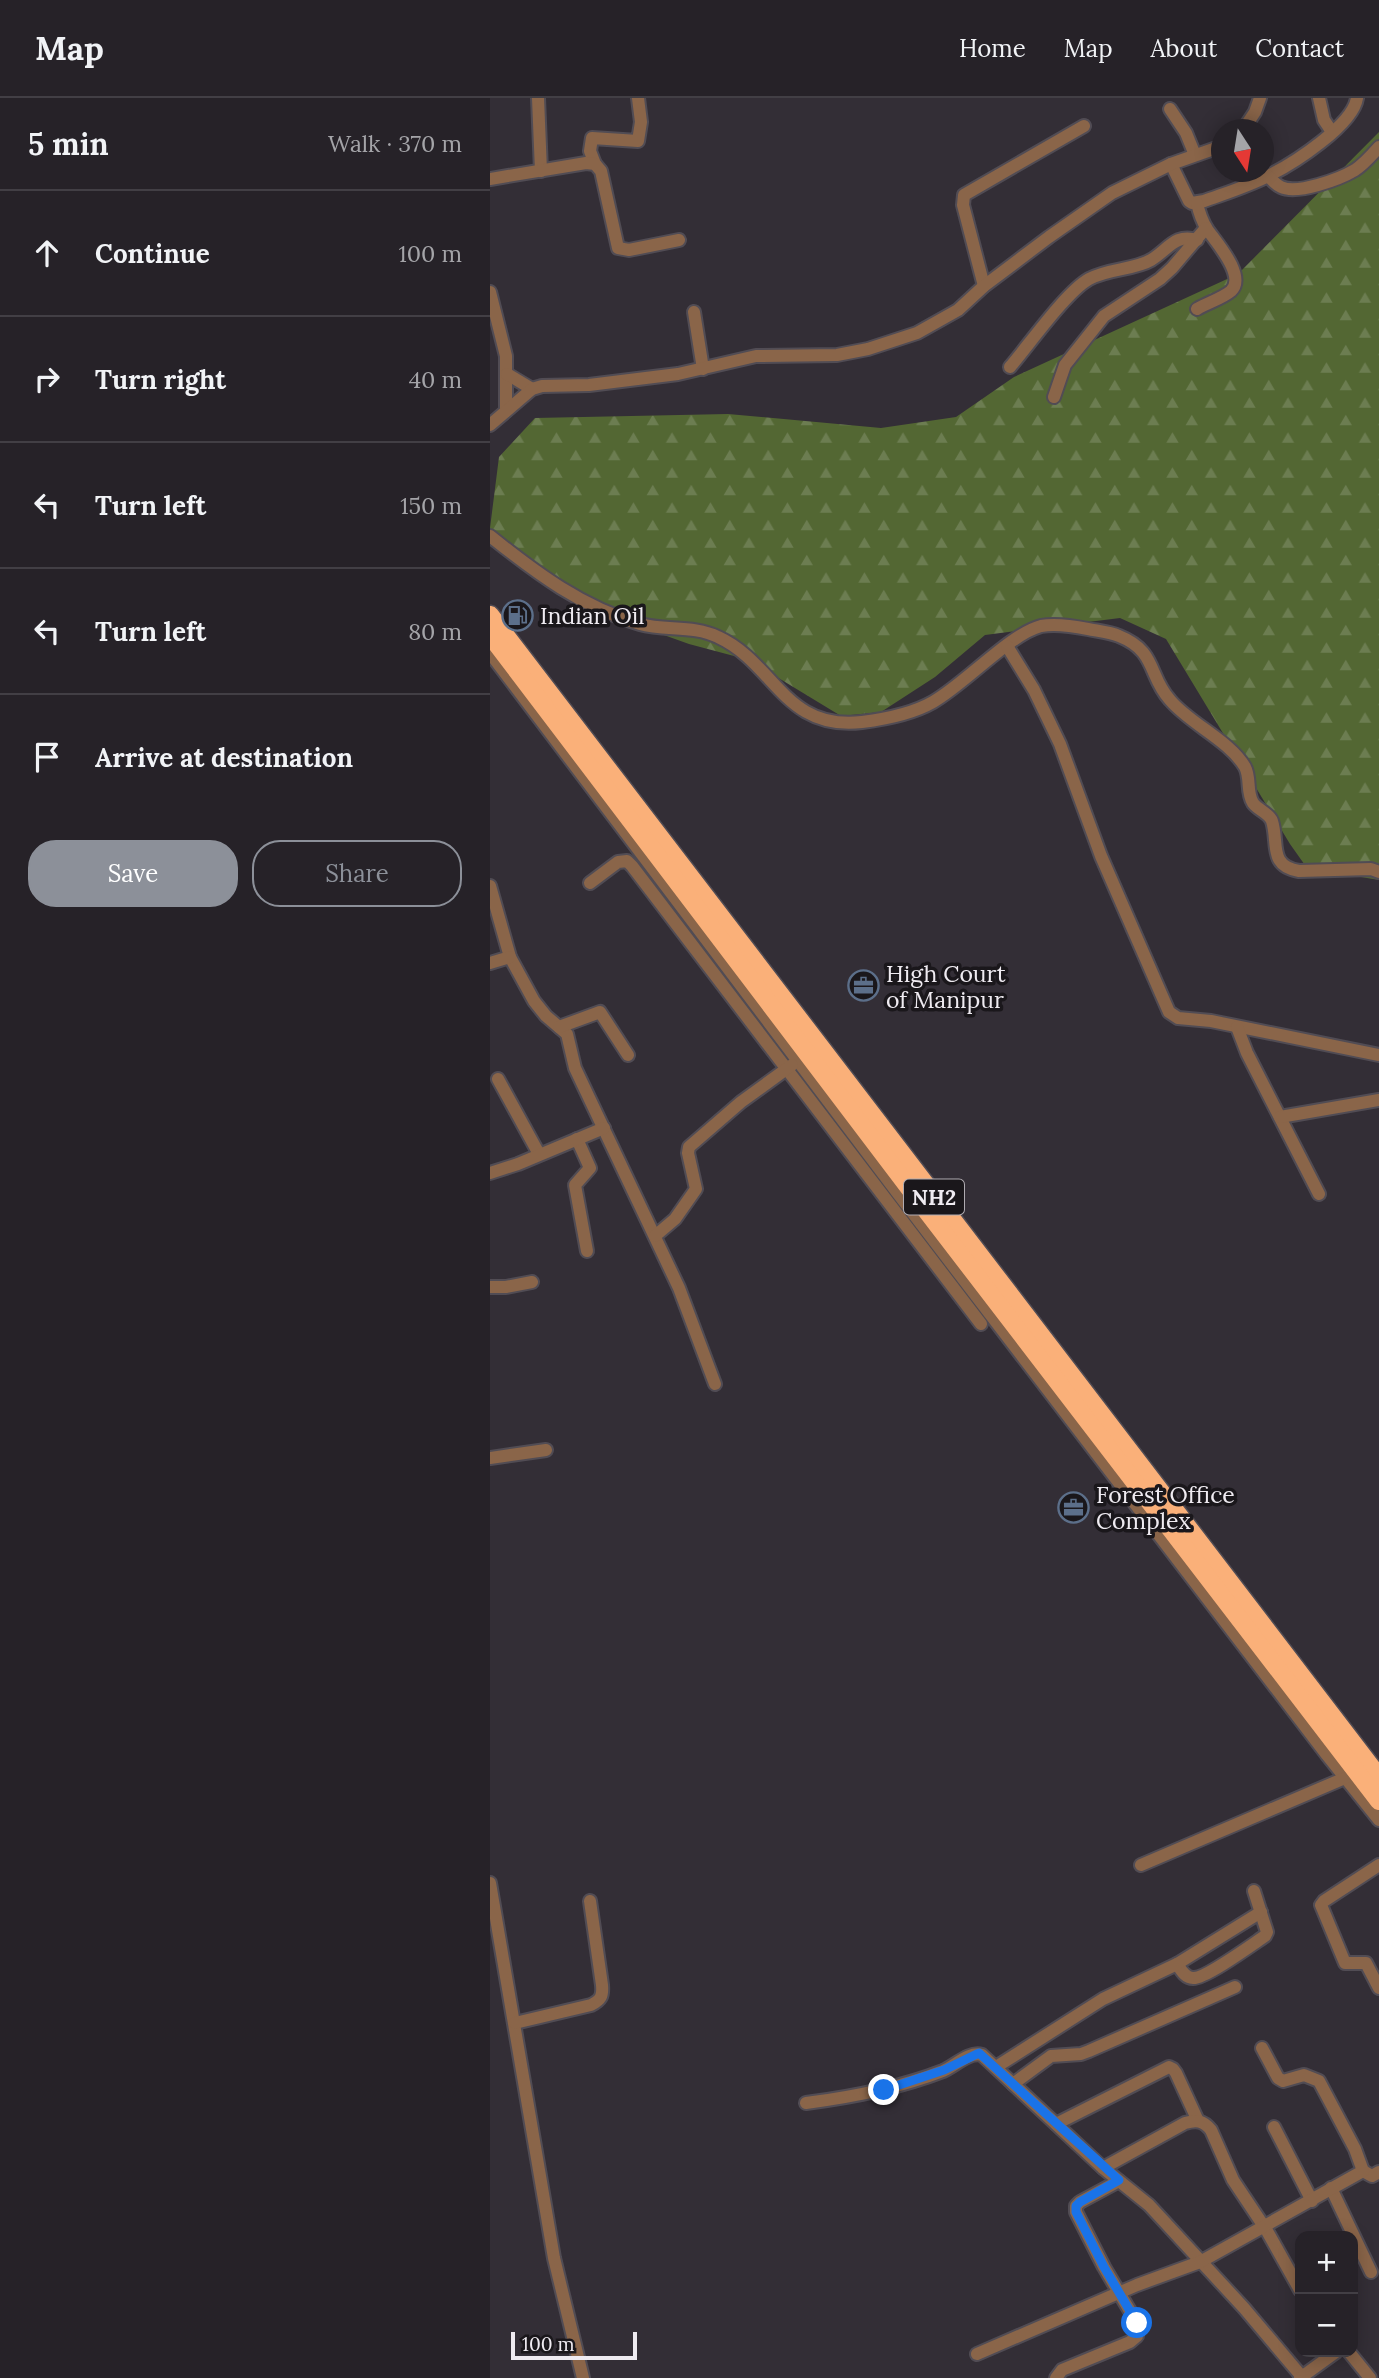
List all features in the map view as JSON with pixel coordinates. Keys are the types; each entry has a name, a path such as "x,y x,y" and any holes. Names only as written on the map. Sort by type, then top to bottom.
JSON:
{"highway":[{"name":"NH2","path":"490,615 1379,1777"},
{"name":"NH2","path":"490,635 1379,1801"}],"street":[{"path":"538,98 541,171"},
{"path":"638,98 641,122 638,141 592,138 590,151 601,171 618,248 629,250 679,240"},
{"path":"1250,119 1260,98"},
{"path":"1319,98 1324,120 1332,132"},
{"path":"1274,172 1310,150 1332,132 1351,114 1356,107 1357,98"},
{"path":"1170,108 1186,133 1195,155"},
{"path":"984,286 963,205 964,195 1084,126"},
{"path":"1274,182 1281,188 1289,189 1322,184 1353,171 1366,162 1379,147"},
{"path":"490,425 532,389 542,386 589,385 703,369 756,356 837,355 894,342 943,320 1049,237 1112,193 1171,164 1211,150"},
{"path":"490,179 595,164"},
{"path":"1171,164 1189,201 1197,203 1252,182"},
{"path":"1197,203 1206,228 1228,260 1236,280 1231,291 1197,309"},
{"path":"1054,397 1065,365 1104,316 1160,279 1206,228"},
{"path":"1010,367 1062,305 1090,278 1152,260 1177,240 1197,240"},
{"path":"490,292 504,345 508,374 506,411"},
{"path":"694,312 703,369"},
{"path":"508,374 532,389"},
{"path":"490,536 557,587 622,618 654,627 700,631 717,636 735,647 805,713 823,720 859,722 904,714 932,703 1007,646 1044,625 1073,626 1109,633 1133,642 1153,666 1169,700 1221,743 1245,767 1251,797 1272,822 1274,846 1283,865 1290,870 1299,871 1371,869 1379,872"},
{"path":"1007,646 1034,690 1060,744 1101,856 1167,1008 1178,1018 1379,1055"},
{"path":"490,653 798,1061 1379,1820"},
{"path":"590,883 618,862 624,860 632,866 981,1324"},
{"path":"490,886 510,957 534,1002 567,1034 575,1068 679,1288 715,1384"},
{"path":"490,963 510,957"},
{"path":"559,1027 600,1012 628,1055"},
{"path":"1237,1027 1247,1053 1320,1194"},
{"path":"654,1236 675,1219 696,1189 688,1153 689,1146 741,1102 798,1061"},
{"path":"498,1079 539,1154"},
{"path":"1280,1117 1379,1100"},
{"path":"490,1173 604,1128"},
{"path":"578,1139 590,1168 575,1185 587,1251"},
{"path":"490,1287 532,1282"},
{"path":"490,1458 546,1450"},
{"path":"1141,1865 1345,1778"},
{"path":"1379,1865 1324,1900 1321,1905 1345,1963 1366,1964 1379,1988"},
{"path":"490,1883 494,1936 515,2023 554,2258 583,2378"},
{"path":"1177,1964 1194,1979 1265,1936 1267,1932 1254,1891"},
{"path":"515,2023 577,2009 600,2000 603,1995 602,1985 590,1901"},
{"path":"996,2067 1103,1999 1177,1964 1261,1912"},
{"path":"1013,2084 1051,2056 1081,2054 1235,1987"},
{"path":"1262,2048 1278,2078 1283,2081 1304,2075 1319,2081 1355,2149 1363,2171 1372,2176 1379,2172"},
{"path":"806,2103 884,2090 944,2070 973,2054 982,2055 1103,2168 1149,2205 1244,2308 1302,2377 1329,2357"},
{"path":"1056,2124 1169,2067 1173,2069 1198,2121 1211,2130 1233,2180 1264,2226 1295,2281"},
{"path":"1103,2168 1175,2128 1198,2121"},
{"path":"1274,2127 1312,2201"},
{"path":"977,2354 1121,2292 1200,2262 1363,2171"},
{"path":"1056,2378 1062,2370 1130,2342 1139,2330 1076,2212 1076,2206 1080,2202 1119,2180"},
{"path":"1331,2188 1371,2272"},
{"path":"1353,2357 1370,2378"}],"green space":[{"path":"1379,132 1379,880 1307,868 1166,639 1120,618 985,635 935,677 881,712 841,716 749,660 689,644 608,615 519,552 490,528 499,457 535,418 728,414 881,428 956,417 1014,377 1238,274"}],"place":[{"name":"Indian Oil","path":"517,615"},
{"name":"High Court of Manipur","path":"863,986"},
{"name":"Forest Office Complex","path":"1073,1507"}],"route":[{"path":"884,2090 944,2070 979,2053 1119,2180 1080,2202 1076,2206 1076,2212 1091,2244 1137,2323"}]}
